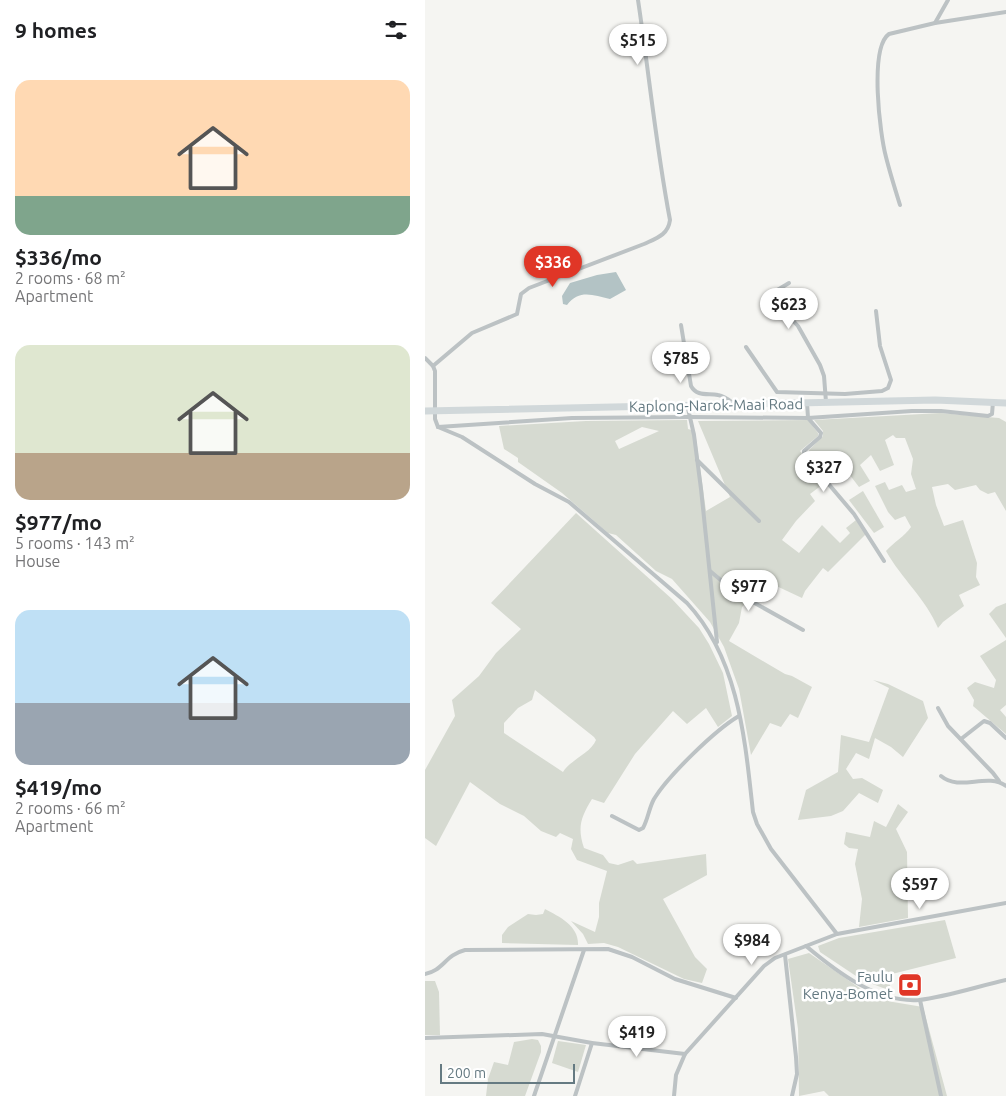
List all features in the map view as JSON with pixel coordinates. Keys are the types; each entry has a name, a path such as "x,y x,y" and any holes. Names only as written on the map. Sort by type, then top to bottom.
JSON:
{"highway":[{"name":"Kaplong-Narok-Maai Road","path":"425,411 733,403 955,400 1006,403"}],"street":[{"path":"433,366 472,333 517,314 521,294 529,288 644,244 660,237 667,231 670,220 656,137 638,0"},
{"path":"935,23 949,0"},
{"path":"901,205 884,149 878,99 879,51 884,38 889,34 935,23 1006,12"},
{"path":"789,283 769,295 803,334 825,376 826,402"},
{"path":"747,348 777,392 825,394 883,391 888,388 891,380 879,346 877,311"},
{"path":"681,325 691,386 694,391 699,394 725,397 733,403"},
{"path":"425,358 435,371 435,411 438,427 462,437 535,484 569,502 687,604 703,622 717,646 731,684 742,726 753,812 757,824 771,849 837,934"},
{"path":"955,400 955,412"},
{"path":"807,402 808,418 821,433 820,437 804,451 804,455 854,514 884,561"},
{"path":"438,427 572,418 808,418 912,411 955,412 990,416 993,402"},
{"path":"687,404 697,460 717,646"},
{"path":"572,418 573,408"},
{"path":"697,460 759,521"},
{"path":"710,572 735,592 803,630"},
{"path":"938,708 944,721 999,781 1006,786"},
{"path":"612,816 635,829 643,828 651,804 665,783 723,727 739,716"},
{"path":"961,739 984,721 990,723 1006,738"},
{"path":"941,776 953,783 999,781"},
{"path":"674,1096 676,1075 685,1054 764,966 775,958 837,934 1006,903"},
{"path":"806,946 832,966 875,992 892,997 920,1000 1006,980"},
{"path":"425,974 436,970 452,954 465,950 608,949 619,952 675,979 736,998"},
{"path":"534,1096 584,950"},
{"path":"785,955 797,1074 792,1096"},
{"path":"920,1000 941,1096"},
{"path":"425,1038 534,1034 685,1054"},
{"path":"575,1096 593,1043"}],"shaded area":[{"path":"616,272 626,290 610,299 587,294 576,297 567,305 563,304 562,296 570,283 597,275"},
{"path":"940,413 999,418 1006,422 1006,511 995,492 988,494 980,490 976,485 955,490 948,484 932,487 944,526 963,520 977,563 976,577 980,585 959,595 964,606 938,628 927,608 886,551 911,527 905,516 895,520 888,512 875,486 885,482 889,490 902,485 906,492 916,489 911,474 913,459 905,438 896,438 893,435 885,440 894,465 880,471 871,455 860,465 870,481 859,487 846,470 832,480 810,455 809,450 823,436 823,431 814,420"},
{"path":"687,420 688,429 695,431 706,511 730,497 698,421 808,420 818,433 818,436 800,451 826,482 810,494 815,501 796,521 782,540 799,553 822,525 840,543 850,533 846,528 856,520 866,534 828,572 823,568 805,591 802,598 770,583 762,582 757,593 742,607 739,623 729,641 785,674 812,687 798,718 790,714 781,727 770,723 751,755 739,689 724,647 710,622 672,579 656,571 616,535 608,533 562,493 518,462 518,458 504,449 499,426 586,421","holes":["642,427 659,431 619,449 615,441"]},
{"path":"863,491 884,527 874,533 849,500"},
{"path":"576,513 672,599 699,628 709,644 723,673 732,716 718,727 706,708 687,724 673,711 635,754 604,803 592,799 581,822 584,848 603,855 609,863 618,865 633,860 637,864 706,854 707,875 663,899 695,957 707,969 702,983 684,979 618,947 604,943 588,944 583,934 571,921 595,932 599,917 599,903 607,871 577,860 571,849 573,839 560,833 556,837 541,831 524,816 500,804 470,782 436,846 425,838 425,770 455,716 452,700 479,676 496,653 521,629 491,603","holes":["535,690 596,740 590,749 570,764 563,772 504,733 504,723 518,708 532,700"]},
{"path":"1006,603 1006,638 989,614 996,607"},
{"path":"1006,640 1006,705 1000,710 1006,717 1006,734 973,706 974,700 967,688 975,682 994,688 996,680 980,656"},
{"path":"873,680 888,684 923,701 928,718 903,757 891,747 875,738 869,759 856,753 846,769 853,779 862,778 883,790 878,803 859,793 843,811 831,816 798,820 806,790 838,772 841,735 869,742 889,688"},
{"path":"898,804 908,812 896,829 907,852 908,918 859,927 862,899 855,864 858,849 849,848 844,844 846,832 870,837 874,821 886,827"},
{"path":"545,909 572,927 578,945 502,943 502,935 508,927 528,914 543,914"},
{"path":"945,920 956,958 888,975 891,991 862,980 820,952 818,946 839,938"},
{"path":"809,953 861,989 893,1002 923,1007 947,1096 829,1096 824,1091 799,1096 798,1029 788,959"},
{"path":"425,981 435,981 439,992 440,1035 425,1035"},
{"path":"538,1040 541,1052 525,1096 486,1096 488,1079 494,1062 508,1065 514,1042"},
{"path":"558,1041 586,1045 578,1072 552,1063"}],"place":[{"name":"Faulu Kenya-Bomet","path":"910,985"}]}
